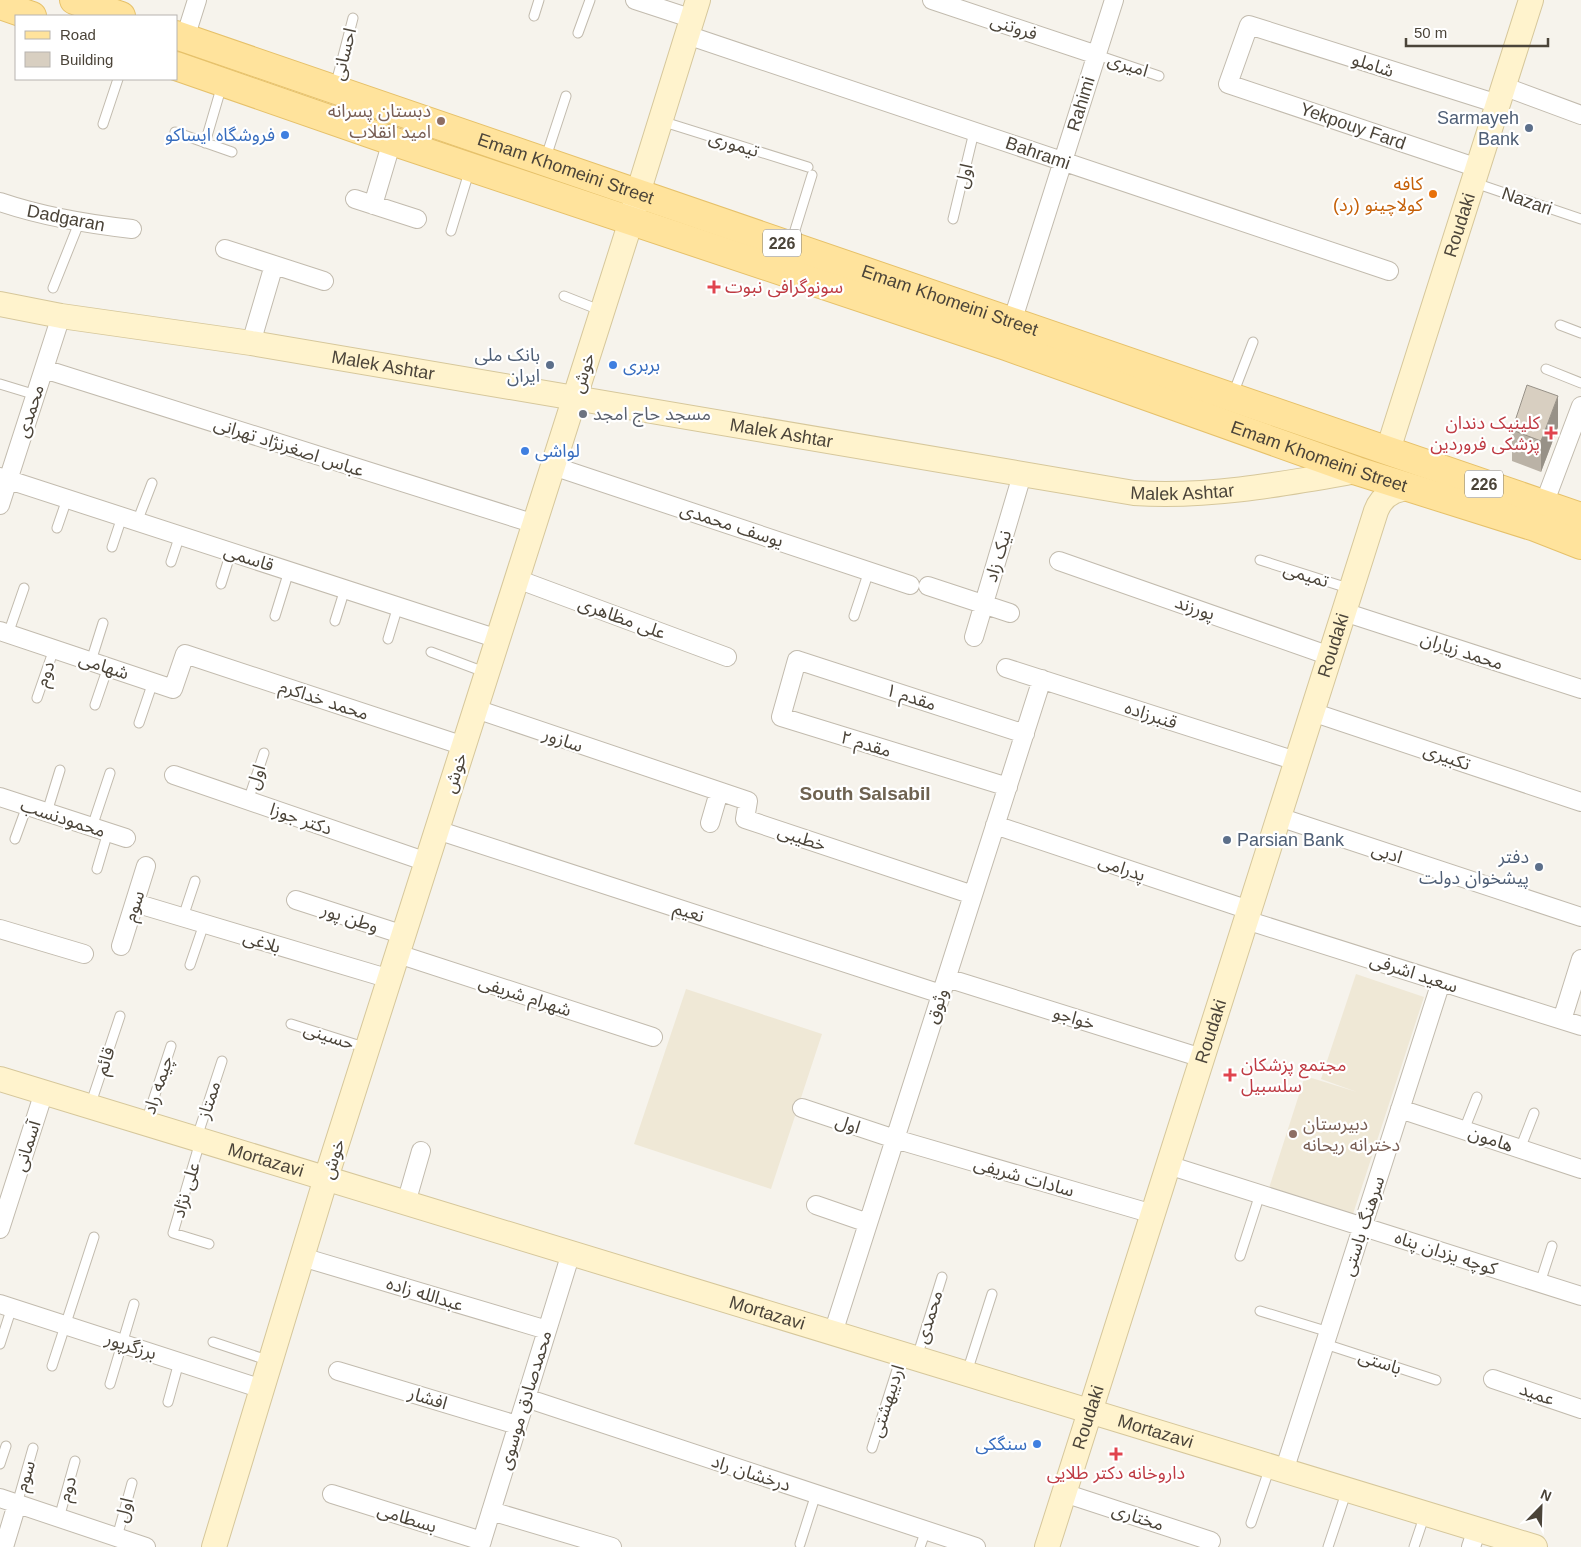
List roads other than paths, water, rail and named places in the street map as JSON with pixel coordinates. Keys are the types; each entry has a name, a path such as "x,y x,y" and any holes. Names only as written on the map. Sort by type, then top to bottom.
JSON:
{"main road":[{"path":"74,0 118,15"},
{"name":"Roudaki","path":"1388,450 1531,0"},
{"path":"0,5 29,15"},
{"name":"خوش","path":"214,1547 326,1178 603,311 693,18"},
{"name":"Emam Khomeini Street","path":"180,37 790,246 956,317 1006,346 1357,471 1581,545"},
{"name":"Emam Khomeini Street","path":"178,67 631,221 956,317 1012,322 1581,517"},
{"name":"Malek Ashtar","path":"0,304 61,316 251,343 1134,493 1177,495 1220,492 1357,471"},
{"name":"Roudaki","path":"1047,1547 1375,515 1380,503 1386,496 1398,489 1412,488"},
{"name":"Mortazavi","path":"0,1079 1425,1514 1474,1538 1535,1547"}],"street":[{"path":"180,37 197,0"},
{"name":"Bahrami","path":"635,0 693,18 974,132 1389,271"},
{"name":"فروتنی","path":"932,0 1096,55"},
{"name":"Rahimi","path":"1012,322 1114,0"},
{"name":"شاملو","path":"1228,84 1249,25 1581,116"},
{"name":"Yekpouy Fard","path":"1228,84 1475,175"},
{"path":"373,205 392,141"},
{"path":"355,199 417,219"},
{"name":"Dadgaran","path":"0,202 35,214 79,223 132,229"},
{"path":"225,249 324,280"},
{"path":"251,343 274,265"},
{"name":"محمدی","path":"0,505 4,479 36,395 61,316"},
{"name":"عباس اصغرنژاد تهرانی","path":"44,369 535,524"},
{"path":"1544,504 1581,408"},
{"name":"یوسف محمدی","path":"553,466 910,585"},
{"name":"نیک زاد","path":"974,637 1022,475"},
{"name":"قاسمی","path":"4,479 498,639"},
{"name":"پورزند","path":"1059,561 1330,656"},
{"name":"علی مظاهری","path":"517,579 727,657"},
{"path":"928,586 1010,613"},
{"name":"محمد زیاران","path":"1344,612 1581,689"},
{"name":"شهامی","path":"4,633 173,689 185,654"},
{"name":"محمد خداکرم","path":"185,654 464,746"},
{"name":"مقدم ۱","path":"797,660 1025,734"},
{"name":"مقدم ۲","path":"797,660 781,717 1008,787"},
{"name":"قنبرزاده","path":"1006,668 1296,762"},
{"name":"وثوق","path":"833,1333 1042,679"},
{"name":"سازور","path":"476,709 651,770"},
{"name":"تکبیری","path":"1312,712 1581,802"},
{"name":"خطیبی","path":"651,770 748,801 745,819 973,895"},
{"name":"دکتر جوزا","path":"174,775 427,862"},
{"path":"710,823 719,792"},
{"name":"محمودنسب","path":"0,797 126,838"},
{"name":"ادبی","path":"1279,817 1581,918"},
{"name":"پدرامی","path":"995,825 1248,915"},
{"name":"نعیم","path":"437,830 944,986"},
{"name":"سوم","path":"121,946 146,866"},
{"name":"وطن پور","path":"296,900 401,945"},
{"name":"بلاغی","path":"135,903 390,979"},
{"name":"سعید اشرفی","path":"1248,915 1441,982 1581,1026"},
{"path":"0,929 84,954"},
{"name":"شهرام شریفی","path":"401,945 653,1037"},
{"path":"1562,1020 1581,959"},
{"name":"سرهنگ باستی","path":"1277,1469 1327,1338 1441,982"},
{"name":"خواجو","path":"944,986 1202,1058"},
{"name":"آسمانی","path":"0,1229 44,1092"},
{"name":"اول","path":"802,1108 895,1139"},
{"name":"هامون","path":"1400,1109 1581,1169"},
{"name":"سادات شریفی","path":"895,1139 1153,1214"},
{"path":"406,1203 421,1151"},
{"name":"کوچه یزدان پناه","path":"1168,1165 1581,1296"},
{"path":"816,1205 868,1223"},
{"name":"محمدصادق موسوی","path":"481,1544 571,1253"},
{"name":"عبدالله زاده","path":"302,1257 547,1330"},
{"name":"برزگرپور","path":"6,1305 262,1389"},
{"name":"افشار","path":"338,1372 517,1425"},
{"name":"عمید","path":"1492,1379 1581,1409"},
{"name":"درخشان راد","path":"526,1398 816,1494 923,1539 976,1547"},
{"name":"مختاری","path":"1064,1493 1211,1541"},
{"name":"بسطامی","path":"332,1494 481,1544"},
{"path":"4,1547 8,1501 146,1547"},
{"path":"491,1511 612,1547"}],"lane":[{"path":"534,16 539,0"},
{"path":"578,33 590,0"},
{"name":"احسانی","path":"335,89 353,18"},
{"name":"امیری","path":"1096,55 1160,76"},
{"path":"103,124 118,80"},
{"path":"205,143 223,82"},
{"path":"544,161 566,96"},
{"name":"تیموری","path":"660,121 810,171 790,246"},
{"path":"175,132 232,152"},
{"name":"اول","path":"953,219 974,132"},
{"path":"451,231 471,168"},
{"name":"Nazari","path":"1475,175 1581,219"},
{"path":"53,288 79,223"},
{"path":"564,296 603,311"},
{"path":"1560,325 1581,333"},
{"path":"1232,397 1252,342"},
{"path":"1546,369 1581,383"},
{"path":"0,384 36,395"},
{"path":"112,548 152,483"},
{"path":"57,528 66,499"},
{"path":"171,562 180,535"},
{"path":"221,584 231,552"},
{"name":"تمیمی","path":"1260,560 1351,589"},
{"path":"275,616 289,571"},
{"path":"854,616 869,571"},
{"path":"4,633 24,588"},
{"path":"335,621 345,589"},
{"path":"388,638 398,606"},
{"path":"91,661 103,623"},
{"name":"دوم","path":"37,698 54,649"},
{"path":"431,652 487,673"},
{"path":"95,705 108,667"},
{"path":"139,723 153,682"},
{"name":"اول","path":"248,801 264,752"},
{"path":"47,812 60,770"},
{"path":"97,869 100,830 110,773"},
{"path":"15,839 27,806"},
{"path":"183,917 195,881"},
{"path":"190,965 204,924"},
{"name":"قائم","path":"90,1106 120,1016"},
{"name":"حسینی","path":"291,1024 368,1048"},
{"name":"چیمه راد","path":"146,1124 171,1046"},
{"name":"ممتاز","path":"199,1139 222,1061"},
{"path":"1464,1130 1477,1097"},
{"path":"1520,1149 1534,1113"},
{"name":"علی نژاد","path":"199,1139 173,1233 210,1244"},
{"path":"1240,1256 1260,1194"},
{"path":"52,1366 94,1237"},
{"path":"1540,1283 1552,1246"},
{"name":"محمدی","path":"909,1356 942,1276"},
{"path":"966,1374 992,1294"},
{"path":"110,1384 134,1304"},
{"path":"0,1344 6,1305"},
{"name":"باستی","path":"1260,1311 1436,1380"},
{"path":"213,1342 270,1361"},
{"name":"اردیبهشتی","path":"872,1448 909,1356"},
{"path":"168,1402 179,1362"},
{"path":"0,1464 6,1446"},
{"name":"سوم","path":"8,1501 33,1448"},
{"name":"دوم","path":"59,1518 75,1461"},
{"path":"1251,1523 1277,1469"},
{"name":"اول","path":"117,1537 132,1482"},
{"path":"1328,1547 1347,1490"},
{"path":"800,1544 816,1494"},
{"path":"1414,1547 1425,1514"}],"place":[{"name":"دبستان پسرانه امید انقلاب","path":"441,121"},
{"name":"Sarmayeh Bank","path":"1529,128"},
{"name":"فروشگاه ایساکو","path":"285,135"},
{"name":"کافه کولاچینو (رد)","path":"1433,194"},
{"name":"سونوگرافی نبوت","path":"714,287"},
{"name":"بانک ملی ایران","path":"550,365"},
{"name":"بربری","path":"613,365"},
{"name":"مسجد حاج امجد","path":"583,414"},
{"name":"کلینیک دندان پزشکی فروردین","path":"1551,433"},
{"name":"لواشی","path":"525,451"},
{"name":"Parsian Bank","path":"1227,840"},
{"name":"دفتر پیشخوان دولت","path":"1539,867"},
{"name":"مجتمع پزشکان سلسبیل","path":"1230,1075"},
{"name":"دبیرستان دخترانه ریحانه","path":"1293,1134"},
{"name":"سنگکی","path":"1037,1444"},
{"name":"داروخانه دکتر طلایی","path":"1116,1454"}],"district":[{"name":"South Salsabil","path":"865,793"}]}
